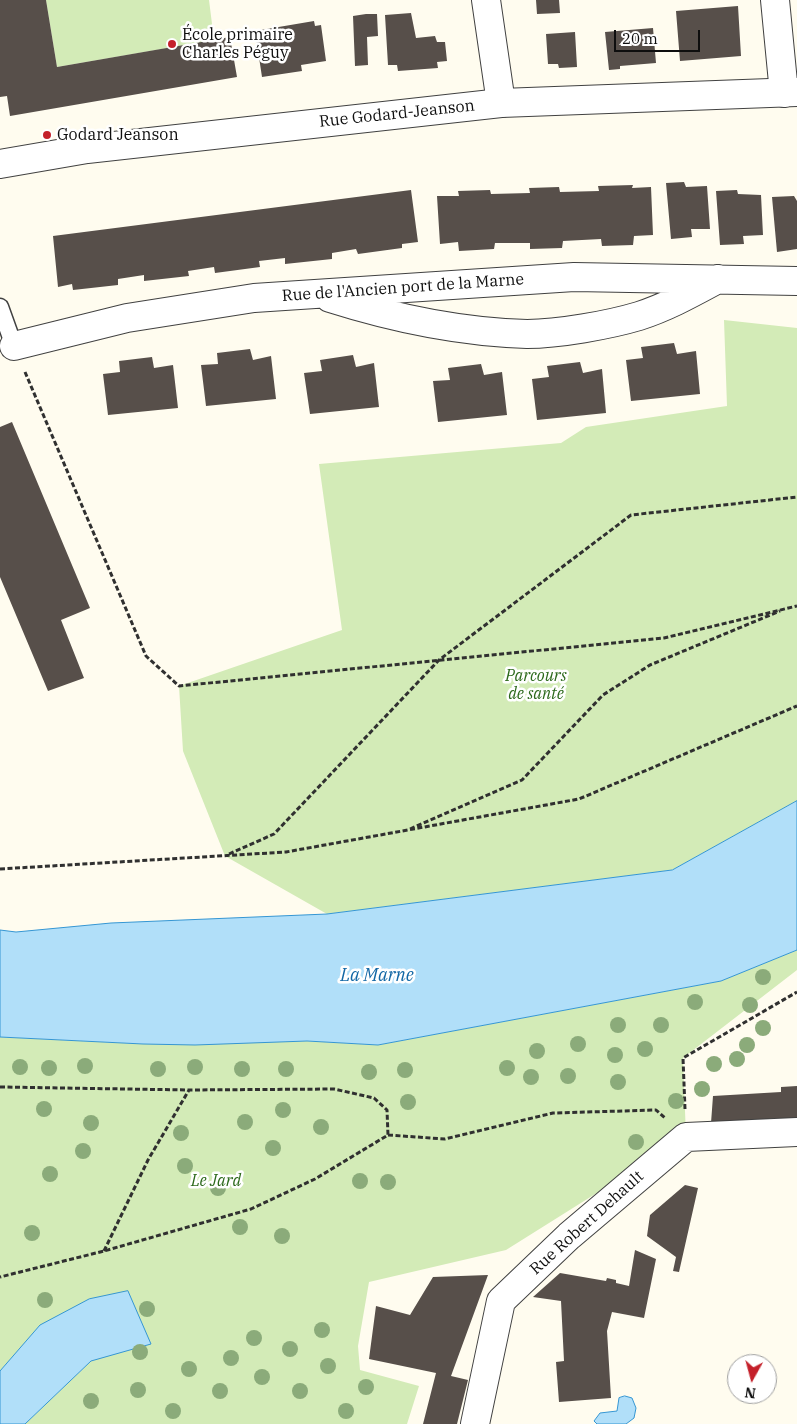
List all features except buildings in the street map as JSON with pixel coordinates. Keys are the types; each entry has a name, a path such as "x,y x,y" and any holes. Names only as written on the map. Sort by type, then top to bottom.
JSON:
{"street":[{"path":"486,0 501,103"},
{"path":"775,0 791,92"},
{"name":"Rue Godard-Jeanson","path":"0,164 87,149 501,103 791,92"},
{"name":"Rue de l'Ancien port de la Marne","path":"14,346 127,318 254,298 314,293 574,277 719,278 797,281"},
{"path":"314,293 375,312 464,328 528,334 587,327 639,316 678,301 719,278"},
{"path":"686,1137 797,1132"},
{"name":"Rue Robert Dehault","path":"475,1424 501,1301 569,1236 686,1137"}],"lane":[{"path":"0,308 14,346"}],"path":[{"path":"14,346 146,656 179,686 664,638 797,606"},
{"path":"225,856 274,834 439,660 631,515 797,497"},
{"path":"404,831 522,780 603,695 650,665 790,607"},
{"path":"0,870 286,852 579,799 797,706"},
{"path":"686,1137 683,1058 797,992"},
{"path":"0,1087 190,1090 334,1088 374,1098 387,1110 388,1134"},
{"path":"104,1251 148,1160 190,1090"},
{"path":"0,1277 104,1251 251,1209 315,1179 388,1134 445,1139 553,1113 656,1110 686,1137"}],"green space":[{"path":"46,0 209,0 214,40 57,67"},
{"name":"Parcours de santé","path":"724,320 797,328 797,801 672,870 327,914 225,856 183,751 179,686 342,630 319,464 561,443 586,427 727,406"},
{"name":"Le Jard","path":"797,950 797,970 683,1058 686,1137 506,1250 369,1282 358,1346 360,1370 419,1386 407,1424 25,1424 91,1361 10,1360 0,1371 0,1037 143,1044 307,1041 378,1045 721,981"}],"water":[{"name":"La Marne","path":"797,801 797,950 721,981 378,1045 307,1041 195,1045 143,1044 0,1037 0,930 16,932 111,923 327,914 672,870"},
{"path":"128,1291 151,1344 91,1361 25,1424 0,1424 0,1371 40,1325 89,1299"},
{"path":"625,1396 632,1398 636,1408 634,1418 626,1424 597,1424 594,1421 600,1413 617,1411 619,1398"}],"place":[{"name":"École primaire Charles Péguy","path":"172,44"},
{"name":"Godard Jeanson","path":"47,135"}]}
